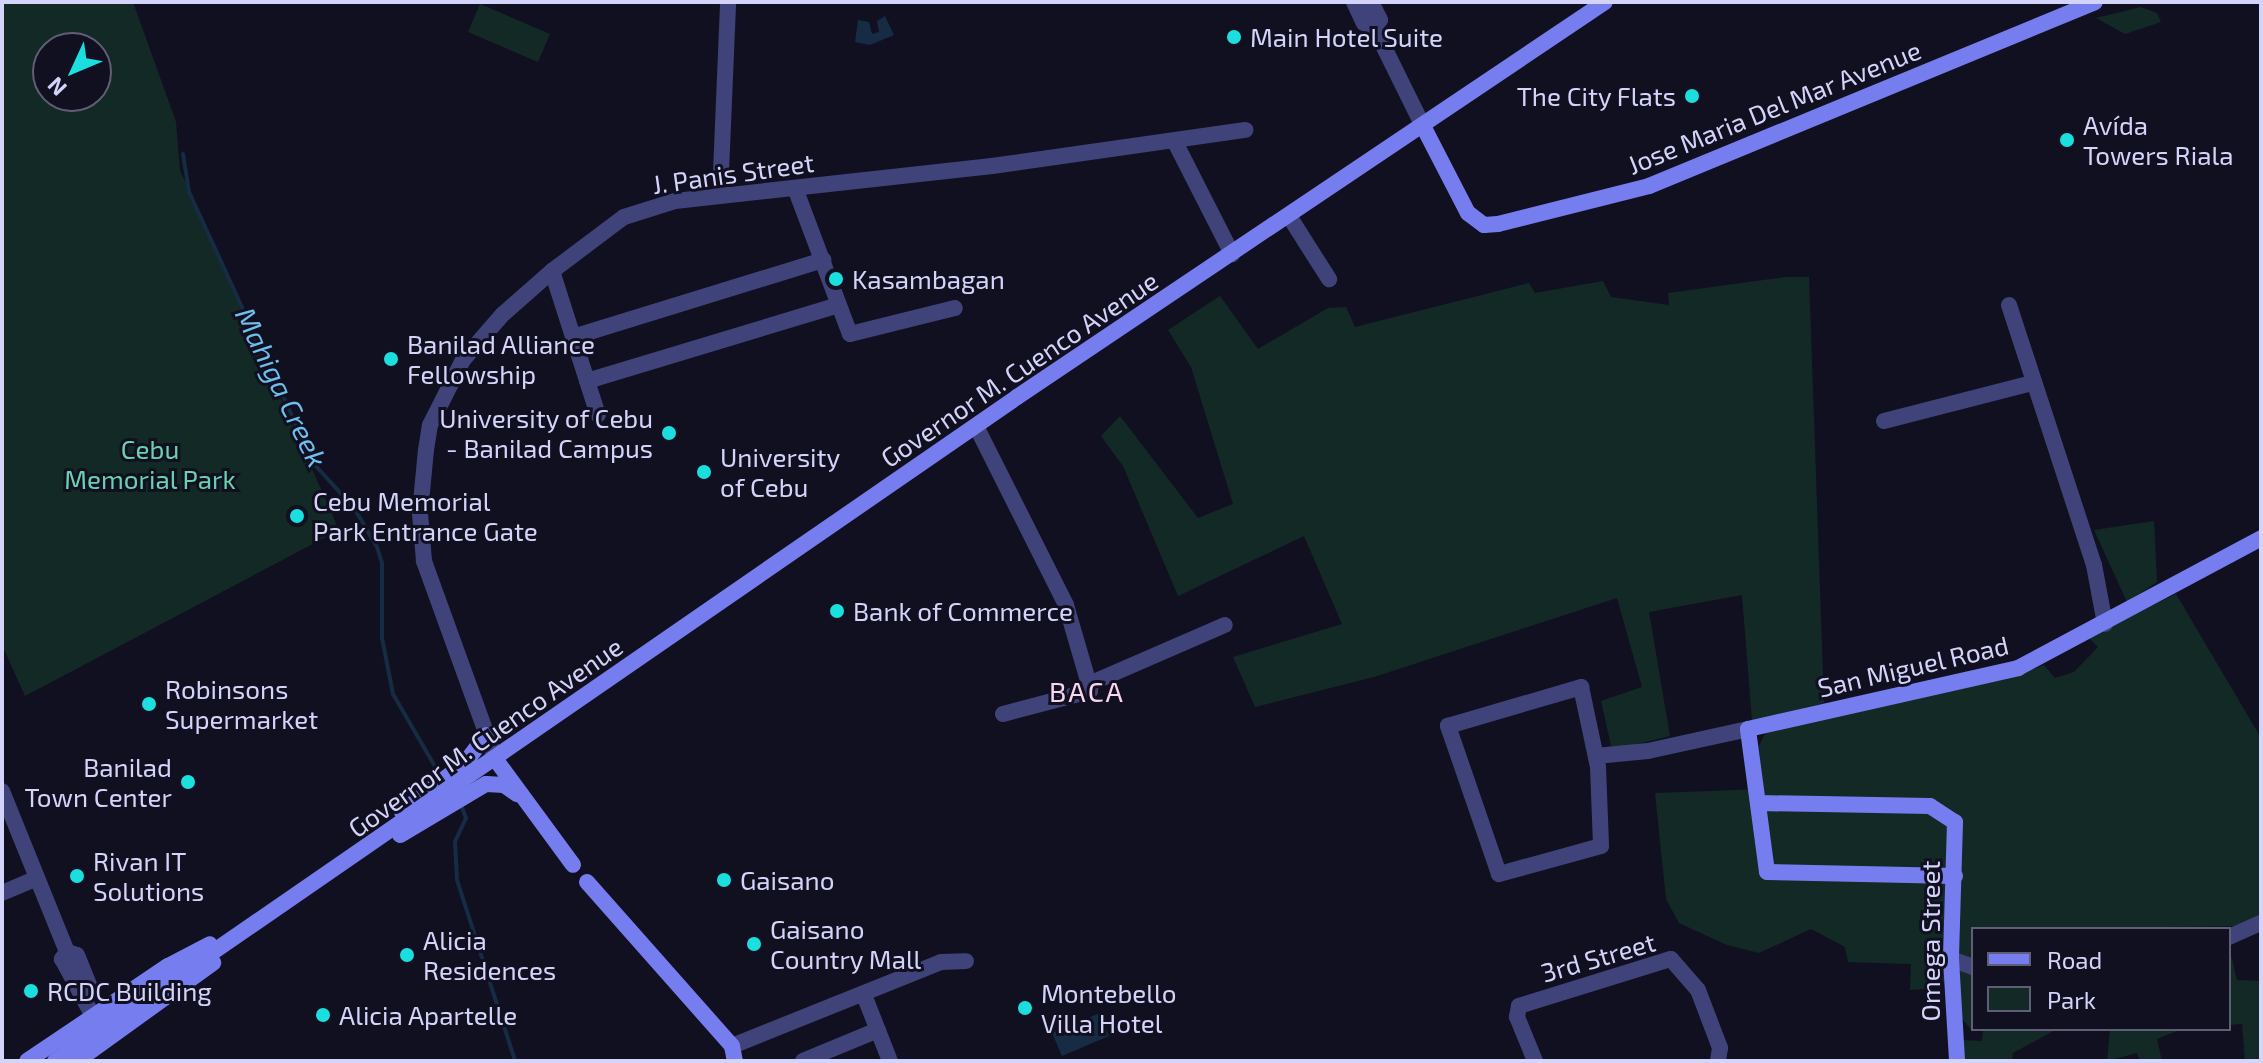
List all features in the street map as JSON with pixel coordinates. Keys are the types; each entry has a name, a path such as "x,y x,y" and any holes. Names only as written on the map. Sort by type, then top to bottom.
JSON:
{"main road":[{"name":"Governor M. Cuenco Avenue","path":"55,1061 496,760 976,426 1605,2"},
{"name":"Jose Maria Del Mar Avenue","path":"1423,126 1468,213 1484,225 1649,186 2095,2"},
{"name":"San Miguel Road","path":"1748,729 2018,668 2261,538"},
{"path":"1748,729 1767,872 1955,876"},
{"path":"486,735 465,780 495,783 517,794"},
{"path":"496,760 517,794 573,865"},
{"name":"Omega Street","path":"1758,803 1930,806 1955,822 1951,959 1957,1061"},
{"path":"337,868 417,814"},
{"path":"587,882 733,1054"},
{"name":"Governor M. Cuenco Avenue","path":"27,1061 168,966 265,917"},
{"name":"Governor M. Cuenco Avenue","path":"77,1061 188,986 265,917"}],"street":[{"path":"720,196 728,2"},
{"path":"1354,2 1364,23 1374,27 1423,126"},
{"path":"1371,2 1380,20 1374,27"},
{"name":"J. Panis Street","path":"496,760 465,662 424,561 420,513 426,450 430,425 463,360 502,315 552,271 624,217 675,201 1175,142 1245,130"},
{"path":"1175,142 1232,254"},
{"path":"795,188 850,334 955,308"},
{"path":"1289,216 1329,279"},
{"path":"573,337 823,260"},
{"path":"552,271 598,415"},
{"path":"587,381 838,305"},
{"path":"2009,305 2094,565 2105,624"},
{"path":"1884,421 2032,383"},
{"path":"976,426 1066,605 1090,691 1003,714"},
{"path":"1089,684 1225,625"},
{"path":"1581,687 1596,756 1601,846 1499,874 1448,726 1581,687"},
{"name":"San Miguel Road","path":"1596,756 1648,751 1748,729"},
{"path":"2,791 67,952 77,955 91,990 85,998 93,1016"},
{"path":"2,893 37,878"},
{"path":"2231,936 2261,923"},
{"name":"3rd Street","path":"1535,1061 1517,1017 1519,1006 1671,959 1698,990 1720,1048 1718,1061"},
{"path":"1951,959 1971,966"},
{"path":"733,1054 941,962 966,961"},
{"path":"864,995 890,1061"},
{"path":"803,1061 878,1030"}],"green space":[{"name":"Cebu Memorial Park","path":"2,2 133,2 176,122 180,170 339,530 25,696 2,645"},
{"path":"480,4 550,34 538,62 468,32"},
{"path":"2141,7 2157,13 2161,22 2125,34 2096,18"},
{"path":"1786,277 1809,277 1824,703 1752,721 1742,595 1649,612 1670,736 1612,750 1601,701 1642,687 1617,598 1374,677 1255,707 1233,657 1342,624 1304,536 1178,596 1123,466 1101,436 1120,416 1198,518 1233,504 1191,367 1168,330 1220,296 1258,349 1328,308 1346,307 1355,327 1529,283 1535,293 1603,281 1611,297 1669,305 1668,293"},
{"path":"2154,521 2157,582 2127,602 2094,530"},
{"path":"2176,594 2261,738 2261,926 1971,927 1971,1030 1958,1013 1958,989 1940,980 1927,981 1927,989 1910,990 1911,964 1848,962 1845,947 1811,929 1759,953 1727,945 1679,923 1666,899 1655,793 1762,789 1759,746 1767,730 2007,679 2044,665 2055,678 2074,672 2098,647 2088,637"},
{"path":"2231,955 2237,980 2261,981 2261,1061 2245,1061 2242,1024 2231,1025"},
{"path":"1983,1031 2053,1031 2013,1053 2012,1061 1963,1061 1962,1040 1982,1041"},
{"path":"2110,1031 2177,1031 2157,1039 2162,1061 2140,1061 2137,1053 2107,1061"}],"water":[{"path":"885,16 894,35 870,45 855,42 858,20 869,22 872,34 879,32 877,21"},
{"path":"1100,1013 1109,1036 1062,1056 1052,1033"}],"waterway":[{"name":"Mahiga Creek","path":"183,154 189,192 314,464 354,508 377,547 382,563 382,638 393,694 440,775"},
{"name":"Mahiga Creek","path":"461,805 466,818 455,842 457,880 515,1061"}],"place":[{"name":"Main Hotel Suite","path":"1234,37"},
{"name":"The City Flats","path":"1692,96"},
{"name":"Avída Towers Riala","path":"2067,140"},
{"name":"Kasambagan","path":"836,279"},
{"name":"Banilad Alliance Fellowship","path":"391,359"},
{"name":"University of Cebu - Banilad Campus","path":"669,433"},
{"name":"University of Cebu","path":"704,472"},
{"name":"Cebu Memorial Park Entrance Gate","path":"297,516"},
{"name":"Bank of Commerce","path":"837,611"},
{"name":"Robinsons Supermarket","path":"149,704"},
{"name":"Banilad Town Center","path":"188,782"},
{"name":"Rivan IT Solutions","path":"77,876"},
{"name":"Gaisano","path":"724,880"},
{"name":"Gaisano Country Mall","path":"754,944"},
{"name":"Alicia Residences","path":"407,955"},
{"name":"RCDC Building","path":"31,991"},
{"name":"Montebello Villa Hotel","path":"1025,1008"},
{"name":"Alicia Apartelle","path":"323,1015"}],"district":[{"name":"BACA","path":"1087,691"}]}
